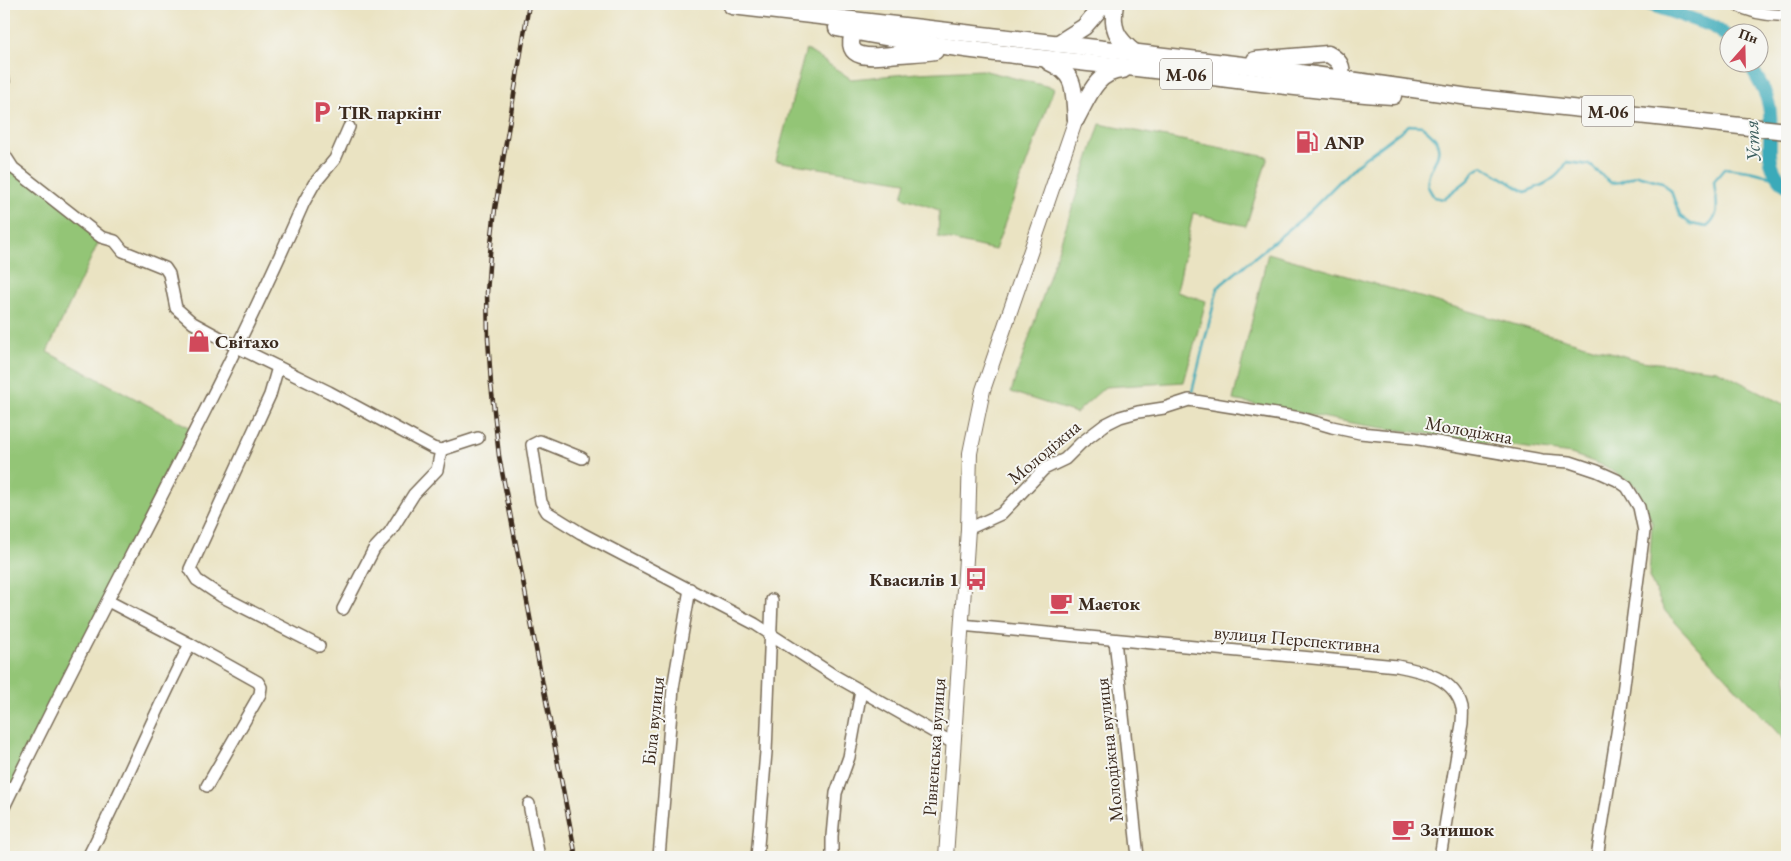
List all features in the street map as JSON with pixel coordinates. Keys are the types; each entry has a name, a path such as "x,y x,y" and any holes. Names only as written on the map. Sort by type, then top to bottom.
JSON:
{"highway":[{"path":"1057,44 1084,27 1104,4"},
{"path":"1115,4 1113,26 1121,40 1135,53"},
{"name":"М-06","path":"727,5 1230,64 1406,97 1469,97 1787,131"},
{"name":"М-06","path":"727,5 854,31 960,49 1145,69 1337,85"},
{"path":"876,22 854,31 850,44 856,53 862,56 874,57 960,49"},
{"path":"1230,64 1325,53 1335,58 1342,68 1337,85"},
{"path":"1040,58 1060,67 1068,74 1073,87 1076,119"},
{"path":"1076,119 1094,87 1106,74 1115,70 1145,69"}],"main road":[{"name":"Рівненська вулиця","path":"946,857 968,529 970,453 983,390 1076,119"}],"street":[{"path":"1734,4 1754,12 1774,16 1787,15"},
{"path":"4,81 4,105"},
{"path":"4,807 42,726 237,347 304,202 314,184 335,159 349,127"},
{"path":"4,154 13,168 101,238 115,242 123,251 165,268 169,274 176,308 193,323 329,392 433,448 441,450 478,438"},
{"path":"278,367 270,394 190,569 197,580 221,596 319,646"},
{"name":"Молодіжна","path":"968,529 1001,514 1044,469 1065,459 1080,443 1106,424 1120,417 1164,408 1189,400 1301,418 1332,428 1413,438 1542,460 1570,462 1617,480 1627,487 1634,496 1639,507 1644,531 1621,708 1597,857"},
{"path":"582,458 540,441 532,445 541,502 547,512 581,533 690,589 771,634 861,691 953,743"},
{"path":"343,609 374,548 390,532 414,494 437,470 441,450"},
{"name":"Біла вулиця","path":"658,857 673,688 690,589"},
{"path":"757,857 766,752 772,600"},
{"path":"108,601 258,682 261,687 260,694 207,786"},
{"name":"вулиця Перспективна","path":"961,632 1115,640 1397,666 1419,670 1440,678 1455,693 1462,708 1462,724 1440,857"},
{"name":"Молодіжна вулиця","path":"1115,640 1138,857"},
{"path":"88,857 115,805 133,761 190,644"},
{"path":"832,857 836,793 849,757 861,691"},
{"path":"529,804 539,857"}],"green space":[{"path":"806,49 851,79 982,70 1054,88 995,250 938,237 939,210 902,197 906,182 776,161"},
{"path":"1100,124 1268,157 1246,226 1193,213 1177,292 1206,301 1184,382 1105,387 1076,413 1011,392"},
{"path":"4,154 101,237 47,352 195,430 4,807"},
{"path":"1268,253 1641,361 1717,370 1787,406 1787,743 1664,610 1649,577 1652,522 1637,487 1605,466 1571,454 1363,425 1233,400"}],"waterway":[{"name":"Устя","path":"1649,4 1712,26 1718,30"},
{"name":"Устя","path":"1754,72 1769,106 1771,161 1779,178 1787,186"},
{"path":"1192,392 1218,287 1304,217 1358,163 1409,125 1422,126 1436,140 1438,146 1437,158 1429,174 1428,186 1434,197 1443,199 1483,166 1525,192 1554,178 1567,162 1590,165 1611,183 1620,182 1637,175 1662,182 1671,191 1680,216 1691,224 1707,227 1712,222 1717,211 1714,181 1725,168 1749,171 1777,178"}],"railway":[{"path":"529,4 495,209 487,293 488,338 499,456 576,857"}],"place":[{"name":"TIR паркінг","path":"322,112"},
{"name":"ANP","path":"1307,142"},
{"name":"Світахо","path":"199,341"},
{"name":"Квасилів 1","path":"976,579"},
{"name":"Маєток","path":"1061,603"},
{"name":"Затишок","path":"1403,829"}]}
